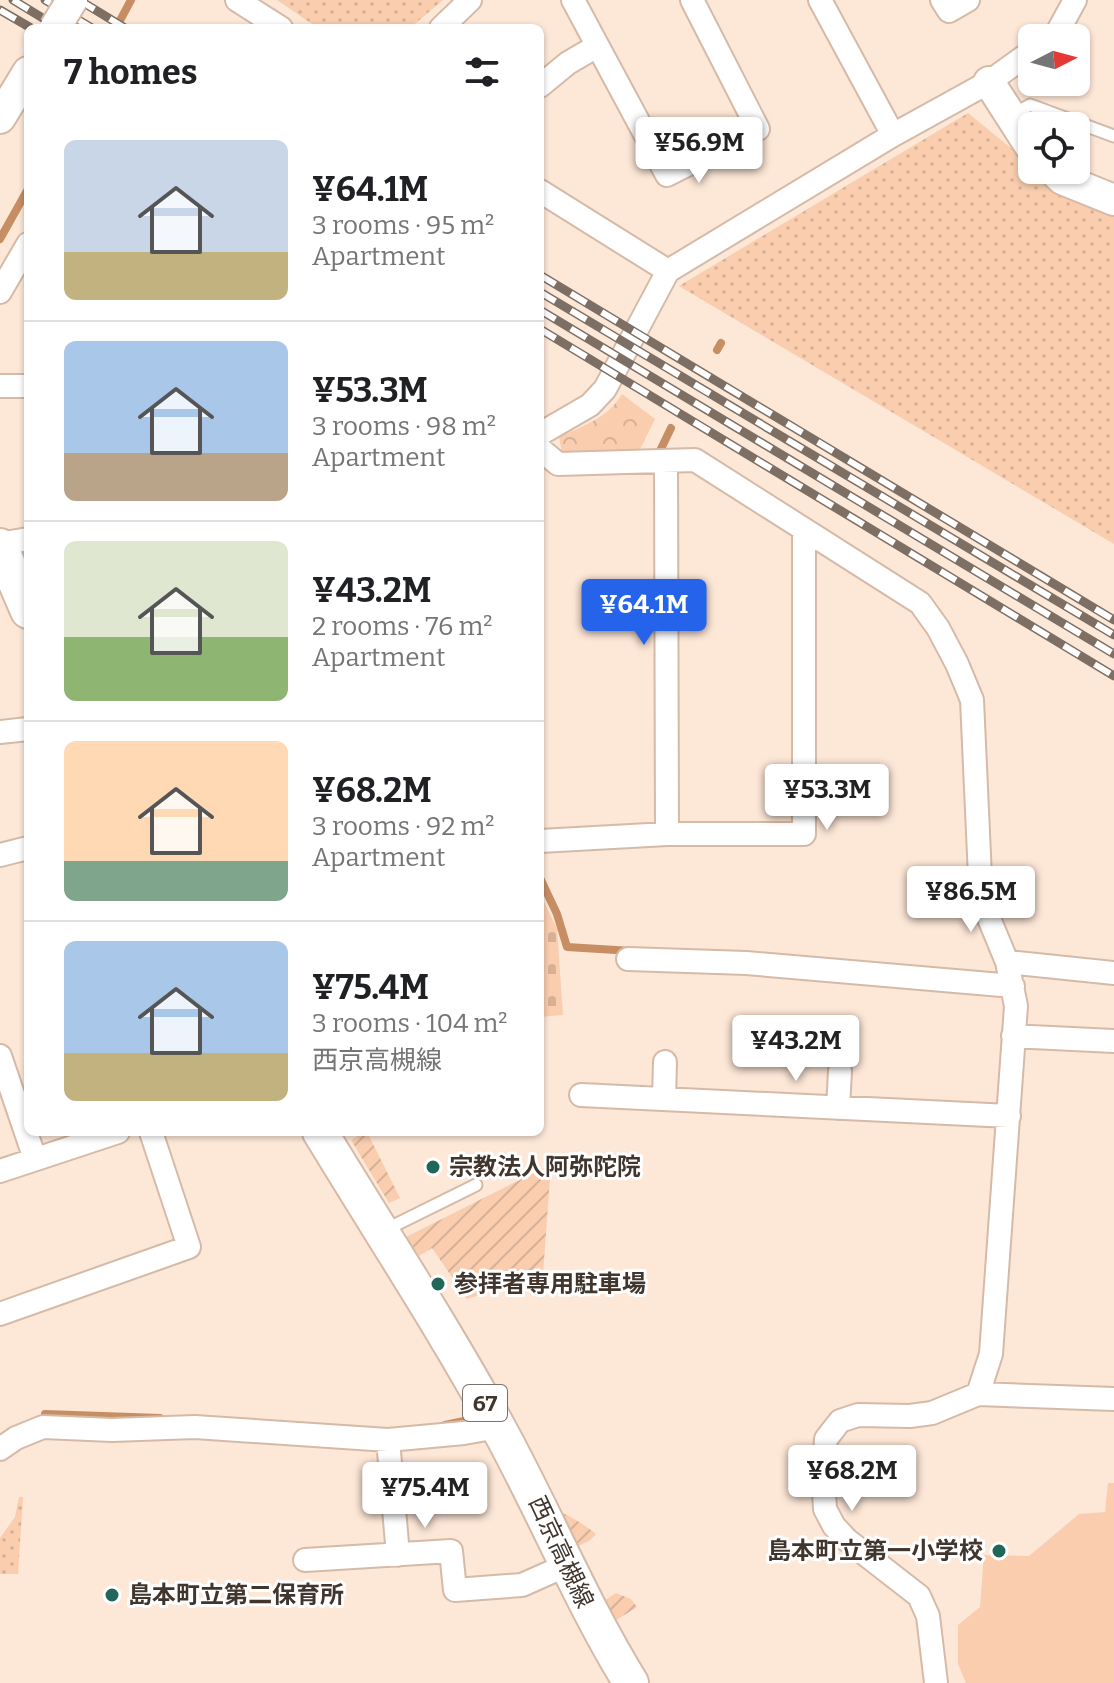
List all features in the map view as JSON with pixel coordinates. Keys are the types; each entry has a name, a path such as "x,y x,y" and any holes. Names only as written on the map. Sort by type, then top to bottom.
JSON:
{"main road":[{"path":"0,545 24,602"},
{"name":"西京高槻線","path":"322,1136 498,1427 590,1613 631,1683"}],"street":[{"path":"57,24 72,0"},
{"path":"237,0 275,24"},
{"path":"445,24 470,0"},
{"path":"573,0 667,175 758,129 692,0"},
{"path":"820,0 893,135"},
{"path":"942,0 949,11 968,0"},
{"path":"1062,24 1075,0"},
{"path":"544,83 568,63 597,46"},
{"path":"544,432 590,405 605,389 668,271 893,135 989,82 1018,61"},
{"path":"0,118 24,79"},
{"path":"989,82 1018,129"},
{"path":"1074,184 1114,200"},
{"path":"544,194 668,271"},
{"path":"0,292 24,251"},
{"path":"0,386 24,386"},
{"path":"544,452 558,464 695,460 920,603 938,628 957,664 972,700 981,899 1007,962 1016,1006 991,1354 978,1394"},
{"path":"666,461 667,834"},
{"path":"544,841 667,834 804,834 804,531"},
{"path":"0,545 24,540"},
{"path":"0,732 24,729"},
{"path":"0,855 24,849"},
{"path":"628,959 746,963 1013,986"},
{"path":"1007,962 1114,973"},
{"path":"1013,1036 1114,1041"},
{"path":"0,1056 24,1127"},
{"path":"664,1099 665,1062"},
{"path":"838,1108 840,1071"},
{"path":"581,1095 1009,1116"},
{"path":"27,1136 35,1159"},
{"path":"0,1171 106,1136"},
{"path":"0,1314 189,1247 152,1136"},
{"path":"936,1683 928,1616 919,1596 847,1540 834,1526 825,1509 823,1474 826,1439 840,1421 858,1415 910,1416 932,1413 978,1394 1114,1399"},
{"path":"0,1449 16,1438 43,1427 112,1430 195,1427 388,1440 498,1427"},
{"path":"388,1440 398,1555"},
{"path":"305,1560 451,1551 455,1590 522,1585 567,1565"}],"lane":[{"path":"1009,116 1030,105 1114,136"},
{"path":"381,1232 476,1185"}],"green space":[{"path":"277,0 443,0 415,24 312,24"},
{"path":"968,113 1018,154 1018,184 1055,184 1065,192 1114,215 1114,544 679,286"},
{"path":"622,394 655,419 638,453 562,453 559,437 602,415"},
{"path":"544,901 557,929 563,1015 544,1017"},
{"path":"369,1136 400,1198 389,1203 351,1140"},
{"path":"551,1164 543,1274 467,1299 432,1248 419,1256 406,1237"},
{"path":"1108,1483 1114,1483 1114,1683 966,1683 958,1664 958,1625 980,1607 984,1555 1029,1556 1079,1514 1105,1512"},
{"path":"19,1497 23,1497 18,1574 0,1574 0,1538 15,1517"},
{"path":"560,1512 568,1515 596,1534 574,1548"},
{"path":"616,1593 631,1599 637,1607 613,1622 601,1603"}],"waterway":[{"path":"118,24 131,0"},
{"path":"0,239 24,196"},
{"path":"717,350 721,343"},
{"path":"659,453 671,428"},
{"path":"544,886 567,947 632,951"},
{"path":"45,1414 160,1418"},
{"path":"445,1425 483,1417"}],"railway":[{"path":"13,0 52,24"},
{"path":"45,0 85,24"},
{"path":"79,0 118,24"},
{"path":"0,10 24,24"},
{"path":"544,277 1114,620"},
{"path":"544,294 1114,635"},
{"path":"544,312 1114,654"},
{"path":"544,331 1114,676"}],"place":[{"name":"宗教法人阿弥陀院","path":"433,1167"},
{"name":"参拝者専用駐車場","path":"438,1284"},
{"name":"島本町立第一小学校","path":"999,1551"},
{"name":"島本町立第二保育所","path":"112,1595"}]}
